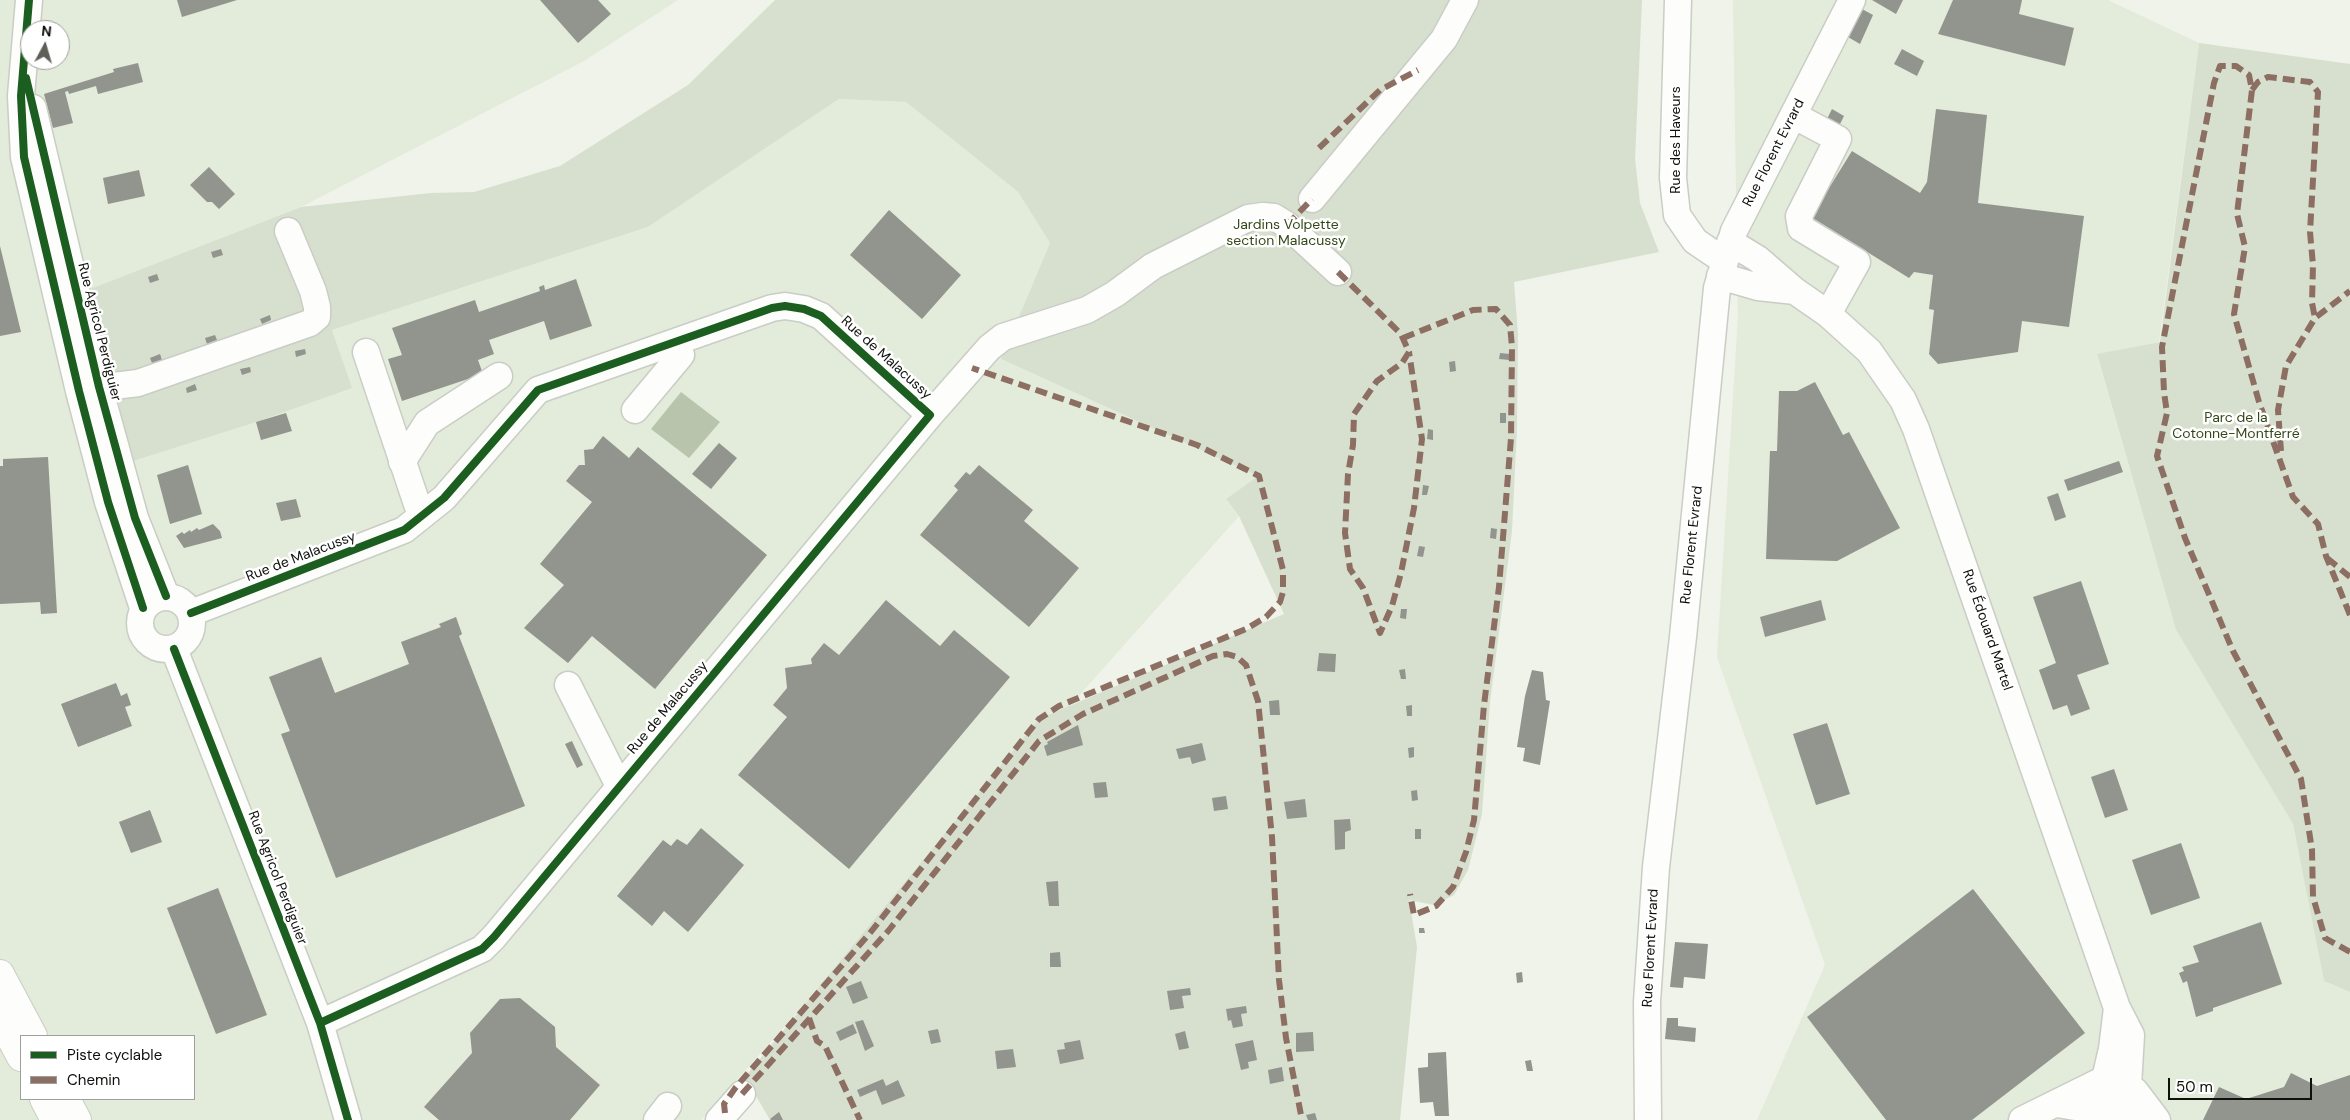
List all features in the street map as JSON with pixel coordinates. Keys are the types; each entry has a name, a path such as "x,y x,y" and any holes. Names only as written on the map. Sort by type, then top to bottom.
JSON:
{"highway":[{"path":"0,974 32,1035"},
{"path":"0,1018 20,1055"},
{"path":"45,1100 55,1120"},
{"path":"67,1100 77,1120"}],"street":[{"name":"Rue Agricol Perdiguier","path":"29,0 21,117 24,157 89,389 135,518 166,596"},
{"path":"1312,199 1444,39 1465,0"},
{"name":"Rue des Haveurs","path":"1678,0 1674,178 1677,215 1695,241 1725,259"},
{"name":"Rue Florent Evrard","path":"1648,1120 1647,1002 1656,867 1725,259 1793,115 1852,0"},
{"path":"1793,115 1838,139 1799,216 1801,228 1857,262 1828,314"},
{"path":"930,414 989,348 1003,337 1087,310 1115,294 1153,266 1248,218 1274,217 1287,225 1338,272"},
{"path":"89,389 138,383 310,323 317,317 313,291 288,231"},
{"name":"Rue Édouard Martel","path":"1725,259 1758,287 1795,292"},
{"name":"Rue Édouard Martel","path":"1725,259 1758,260 1795,292 1828,314 1869,352 1903,400 1916,429 2117,1008 2112,1050 2120,1098"},
{"name":"Rue de Malacussy","path":"191,613 404,530 444,498 538,390 772,308 786,306 804,309 821,316 930,414 482,948 320,1023"},
{"path":"635,410 681,355 676,342"},
{"path":"366,352 420,516"},
{"path":"402,462 427,423 499,376"},
{"name":"Rue Agricol Perdiguier","path":"89,389 108,502 143,608 139,625 145,640 158,649 174,649 320,1023 348,1120"},
{"path":"143,608 153,600 166,596 182,601 191,613 193,627 186,641 174,649"},
{"path":"568,685 619,786"},
{"path":"719,1120 742,1094"},
{"path":"2022,1120 2057,1104 2082,1108 2120,1098 2148,1106 2156,1120"}],"shaded area":[{"path":"0,0 678,0 584,61 301,207 90,289 351,388 332,330 648,227 839,99 906,102 1018,192 1050,243 1001,359 1258,476 1226,499 1239,516 701,1120 0,1120"},
{"path":"1733,0 2108,0 2199,43 2159,342 2097,355 2176,630 2293,824 2324,981 2350,992 2350,1120 1757,1120 1825,965 1717,657 1738,316"},
{"path":"681,392 720,422 689,458 651,429"}],"green space":[{"name":"Jardins Volpette section Malacussy","path":"775,0 1642,0 1635,159 1640,203 1659,252 1514,282 1518,334 1517,428 1512,531 1490,702 1482,814 1468,870 1454,895 1434,905 1409,900 1417,947 1400,1120 770,1120 745,1077 1039,719 1284,614 1239,516 1226,499 1258,476 1001,359 1050,243 1018,192 906,102 839,99 648,227 332,330 352,388 256,422 133,461 90,289 301,207 431,193 474,192 560,166 688,85"},
{"name":"Parc de la Cotonne-Montferré","path":"2199,43 2350,64 2350,992 2324,981 2293,824 2176,630 2097,354 2160,342"}],"building":[{"path":"177,0 237,0 182,17"},
{"path":"540,0 598,0 611,14 578,43"},
{"path":"1872,0 1903,0 1896,14"},
{"path":"1953,0 2022,0 2019,14 2074,28 2065,66 1938,34"},
{"path":"1862,9 1873,15 1860,44 1848,37"},
{"path":"1902,49 1924,61 1917,76 1894,64"},
{"path":"138,63 143,82 98,94 96,86 69,94 68,91 65,92 73,123 53,128 44,94 114,72 113,69"},
{"path":"1832,109 1844,116 1839,126 1827,119"},
{"path":"1936,109 1987,115 1978,203 2084,216 2069,327 2022,321 2018,352 1938,364 1929,354 1934,310 1929,309 1933,275 1914,272 1909,278 1811,217 1852,151 1920,193 1927,182"},
{"path":"209,167 235,194 219,209 212,202 207,202 190,185"},
{"path":"139,170 145,196 108,204 103,178"},
{"path":"889,210 961,275 922,319 850,255"},
{"path":"0,246 21,332 0,336"},
{"path":"221,249 223,255 213,258 211,252"},
{"path":"157,274 159,280 150,283 148,277"},
{"path":"576,279 592,326 550,340 544,321 489,340 494,354 478,360 483,374 402,401 388,359 402,355 392,328 475,300 479,312 540,291 539,287 544,285 545,290"},
{"path":"270,315 271,320 262,324 260,319"},
{"path":"215,335 217,340 207,344 205,338"},
{"path":"305,349 306,354 296,357 295,351"},
{"path":"1500,353 1510,354 1509,360 1499,359"},
{"path":"160,354 162,360 152,363 150,358"},
{"path":"1455,361 1456,371 1450,372 1449,362"},
{"path":"250,367 251,372 242,375 240,369"},
{"path":"1815,382 1843,435 1849,432 1900,528 1837,561 1766,559 1770,451 1777,451 1779,391 1797,391"},
{"path":"195,384 197,390 187,393 186,388"},
{"path":"286,413 292,431 261,440 256,422"},
{"path":"1500,413 1506,413 1506,423 1500,423"},
{"path":"1428,429 1433,430 1433,440 1427,439"},
{"path":"603,436 629,458 638,447 767,555 655,689 592,636 568,663 524,628 564,585 540,564 592,502 566,481 579,465 585,465 584,450 593,449"},
{"path":"719,443 737,458 711,489 692,474"},
{"path":"48,457 57,613 41,614 40,602 0,604 0,466 3,466 3,459"},
{"path":"2119,461 2123,472 2068,491 2064,480"},
{"path":"188,465 202,514 170,524 157,475"},
{"path":"979,465 1033,510 1024,521 1079,568 1029,627 920,535 958,490 954,486 966,472 970,475"},
{"path":"1423,485 1429,486 1427,495 1422,495"},
{"path":"2058,493 2066,517 2055,521 2047,497"},
{"path":"296,499 301,517 281,521 276,503"},
{"path":"213,524 220,531 222,538 184,548 176,536 182,532 184,534 190,530 191,532 197,528 199,530"},
{"path":"1491,528 1497,529 1496,539 1490,538"},
{"path":"1419,546 1425,547 1423,557 1417,556"},
{"path":"2081,581 2109,664 2077,675 2090,709 2071,716 2067,705 2053,710 2039,670 2056,663 2033,597"},
{"path":"886,600 940,646 954,630 1010,677 849,869 738,775 787,717 773,705 787,688 785,668 812,664 811,659 824,643 839,655"},
{"path":"1821,600 1826,620 1765,637 1760,617"},
{"path":"1401,609 1407,609 1406,619 1400,618"},
{"path":"456,617 462,634 459,636 525,806 336,878 281,734 290,731 269,677 321,657 335,693 409,664 401,642 441,627 439,624"},
{"path":"1319,653 1336,654 1335,672 1317,671"},
{"path":"1405,669 1406,679 1401,679 1399,670"},
{"path":"1532,670 1543,672 1546,700 1550,701 1540,765 1523,761 1525,748 1517,747 1525,696"},
{"path":"116,683 121,696 127,693 131,705 125,707 132,726 78,747 61,704"},
{"path":"1279,700 1280,715 1270,715 1269,701"},
{"path":"1412,705 1412,716 1407,716 1406,706"},
{"path":"1827,723 1850,794 1816,805 1793,734"},
{"path":"1078,725 1083,745 1047,756 1044,746 1048,744 1047,742"},
{"path":"572,741 583,765 577,768 565,744"},
{"path":"1202,743 1206,760 1192,764 1190,757 1179,759 1176,749"},
{"path":"1414,747 1414,757 1409,758 1408,748"},
{"path":"2114,769 2128,810 2105,818 2091,777"},
{"path":"1106,782 1108,797 1095,798 1093,783"},
{"path":"1417,790 1418,800 1412,801 1411,791"},
{"path":"1226,796 1228,809 1214,811 1212,798"},
{"path":"1305,799 1307,817 1287,819 1284,802"},
{"path":"150,810 162,842 131,853 119,822"},
{"path":"1350,819 1351,830 1345,832 1345,849 1335,850 1334,820"},
{"path":"701,828 744,865 688,932 664,911 652,926 617,896 663,840 671,846 677,839 687,845"},
{"path":"1415,829 1421,829 1421,839 1415,839"},
{"path":"2181,843 2200,898 2151,915 2132,860"},
{"path":"1058,881 1059,906 1049,906 1046,882"},
{"path":"218,888 267,1015 216,1034 167,908"},
{"path":"1973,889 2085,1033 1972,1120 1886,1120 1807,1017"},
{"path":"2261,922 2282,984 2213,1008 2213,1011 2196,1017 2187,981 2183,983 2179,973 2184,971 2182,967 2199,962 2193,946"},
{"path":"1419,928 1424,928 1425,933 1419,933"},
{"path":"1675,942 1708,944 1705,979 1684,977 1683,988 1670,987"},
{"path":"1060,952 1061,967 1050,967 1050,953"},
{"path":"1522,972 1523,982 1517,983 1516,973"},
{"path":"861,981 868,998 853,1004 846,987"},
{"path":"1190,988 1191,995 1182,996 1184,1008 1170,1010 1167,991"},
{"path":"520,998 555,1027 556,1047 600,1085 570,1120 439,1120 424,1107 472,1053 470,1033 500,999"},
{"path":"1246,1006 1247,1013 1241,1014 1243,1026 1233,1028 1231,1020 1228,1021 1226,1009"},
{"path":"1667,1018 1678,1018 1678,1026 1696,1028 1695,1042 1665,1039"},
{"path":"863,1020 874,1046 865,1051 855,1022"},
{"path":"853,1024 857,1033 840,1041 836,1032"},
{"path":"938,1029 941,1042 931,1044 928,1031"},
{"path":"1185,1031 1189,1048 1179,1050 1175,1034"},
{"path":"1313,1032 1314,1051 1296,1052 1296,1033"},
{"path":"1080,1040 1084,1059 1060,1064 1057,1050 1065,1049 1064,1043"},
{"path":"1253,1040 1257,1060 1248,1062 1249,1068 1241,1070 1235,1044"},
{"path":"1013,1049 1016,1067 997,1069 995,1051"},
{"path":"1446,1052 1449,1116 1435,1116 1433,1102 1420,1103 1418,1068 1428,1067 1428,1053"},
{"path":"1531,1060 1533,1071 1527,1071 1525,1061"},
{"path":"1282,1067 1284,1081 1270,1084 1268,1070"},
{"path":"2291,1073 2317,1086 2350,1075 2350,1120 2203,1120 2219,1087 2246,1099 2284,1087"},
{"path":"883,1079 886,1086 898,1080 905,1096 882,1105 876,1090 860,1097 857,1090"},
{"path":"779,1112 783,1120 770,1119"},
{"path":"1315,1113 1317,1120 1308,1120 1306,1115"}],"marked path":[{"path":"2350,615 2326,556 2318,524 2293,497 2259,402 2234,314 2245,247 2237,214 2252,90 2249,75 2236,66 2220,66 2214,83 2162,347 2167,413 2157,456 2185,538 2233,651 2301,779 2312,850 2313,897 2325,938 2350,952"},
{"path":"1319,148 1380,90 1418,70"},
{"path":"2252,90 2258,82 2268,77 2310,82 2318,92 2310,232 2313,265 2312,303 2315,318"},
{"path":"1287,225 1312,199"},
{"path":"1338,272 1401,334 1409,352 1402,363 1377,381 1354,414 1345,533 1350,569 1363,588 1380,633 1392,606 1401,573 1414,508 1422,439 1409,352"},
{"path":"2281,451 2278,410 2286,366 2315,318 2350,291"},
{"path":"1403,338 1473,310 1496,309 1510,325 1512,347 1511,438 1499,587 1484,705 1474,820 1466,852 1453,887 1436,906 1414,915 1410,894"},
{"path":"725,1113 724,1104 736,1087 870,933 1039,719 1059,706 1246,629 1266,617 1280,602 1283,592 1283,570 1259,476 1197,445 972,368"},
{"path":"2327,558 2350,577"},
{"path":"742,1094 889,930 1039,741 1083,714 1213,656 1227,654 1237,657 1246,665 1258,701 1272,837 1279,980 1286,1038 1302,1120"},
{"path":"809,1018 817,1041 825,1046 860,1120"}],"cycle path":[{"path":"29,0 21,96 24,157 79,391 108,502 143,608"},
{"path":"26,78 99,387 135,518 166,596"},
{"path":"191,613 404,530 444,498 538,390 772,308 785,306 804,309 821,316 930,415 482,949 320,1023"},
{"path":"174,649 320,1023 348,1120"}]}
